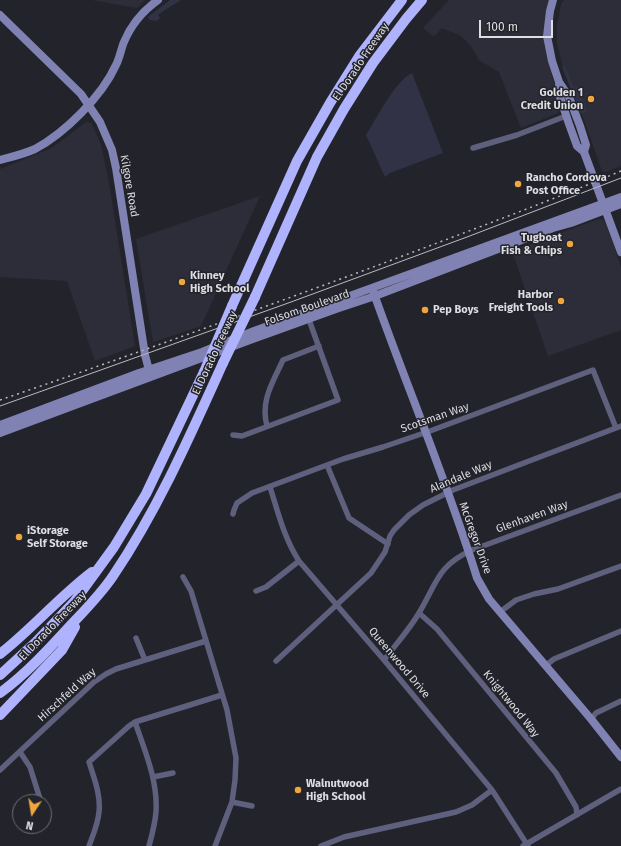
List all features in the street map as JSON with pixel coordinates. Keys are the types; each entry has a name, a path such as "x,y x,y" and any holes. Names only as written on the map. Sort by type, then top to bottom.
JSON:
{"highway":[{"name":"El Dorado Freeway","path":"0,675 36,642 74,602 103,564 146,494 204,372 297,161 330,103 360,55 402,0"},
{"name":"El Dorado Freeway","path":"0,693 45,653 83,613 113,577 141,531 170,478 255,297 318,157 344,109 373,63 422,0"},
{"path":"0,654 43,617 77,583 103,564"},
{"path":"0,715 62,650 83,613"},
{"path":"0,710 13,701"}],"street":[{"path":"0,160 34,149 58,133 89,104 103,87 117,64 124,41 131,28 142,14 158,0"},
{"path":"553,0 547,36 552,61 559,82 560,97 577,146 585,149"},
{"name":"Kilgore Road","path":"0,15 81,94 100,122 108,140 115,163 150,374"},
{"path":"559,82 566,90 569,97 604,207 621,252"},
{"path":"473,148 517,135 566,116 569,110 564,95 566,90"},
{"name":"Folsom Boulevard","path":"373,292 496,251 604,207 621,197"},
{"name":"Folsom Boulevard","path":"2,429 373,292 519,234 604,207 621,204"},
{"path":"496,251 498,246 515,239 519,234"},
{"name":"McGregor Drive","path":"373,292 426,433 477,578 483,590 621,757"},
{"path":"233,435 242,436 338,400 308,316"},
{"path":"267,426 264,404 283,360 318,346"},
{"name":"Scotsman Way","path":"233,514 235,506 243,499 270,486 327,465 426,433 593,370 618,427"},
{"name":"Folsom Boulevard","path":"2,429 16,423 21,417 150,374"},
{"name":"Alandale Way","path":"276,661 371,573 385,552 390,536 410,515 423,505 447,492 618,427"},
{"path":"327,465 349,518 388,544"},
{"name":"Queenwood Drive","path":"270,486 284,532 299,561 492,790 526,845"},
{"name":"Glenhaven Way","path":"384,660 419,613 432,586 442,571 453,560 469,552 621,495"},
{"path":"256,591 266,587 299,561"},
{"path":"500,612 516,600 534,594 558,590 621,566"},
{"path":"183,577 191,591 222,695 229,719 236,758 232,802 215,846"},
{"name":"Knightwood Way","path":"419,613 437,629 556,774 576,807 577,815"},
{"path":"545,666 554,659 621,631"},
{"path":"136,638 145,660"},
{"name":"Hirschfeld Way","path":"0,770 100,678 116,669 206,641"},
{"path":"89,846 98,821 100,804 98,791 89,762 135,722 222,695"},
{"path":"591,719 596,712 621,701"},
{"path":"135,722 156,794 156,812 149,846"},
{"path":"20,752 30,767 39,794"},
{"path":"152,776 173,773"},
{"path":"526,845 621,789"},
{"path":"322,846 335,844 344,837 456,812 472,805 492,790"},
{"path":"232,802 252,806"}],"shaded area":[{"path":"92,0 145,0 137,8"},
{"path":"170,0 181,0 158,15 160,18 157,21 150,20 148,17"},
{"path":"449,0 549,0 550,68 561,110 556,114 521,128 499,72 479,60 471,46 461,36 442,28 434,37 423,28"},
{"path":"564,0 621,0 621,166 605,172 602,171 563,67 557,43 557,25 561,4"},
{"path":"565,65 574,88 577,86 579,89 587,112 581,114 562,67"},
{"path":"412,73 443,153 390,173 385,177 366,135 393,92 406,77"},
{"path":"86,122 91,123 101,145 108,177 135,346 95,361 67,281 0,277 0,169 52,148"},
{"name":"Kinney High School","path":"260,196 201,326 153,342 136,239"},
{"path":"602,219 607,223 621,268 621,330 548,356 512,251"}],"tram line":[{"path":"0,406 291,302 621,178"}],"railway":[{"path":"0,400 376,266 530,208 621,171"}],"place":[{"name":"Golden 1 Credit Union","path":"591,99"},
{"name":"Rancho Cordova Post Office","path":"518,184"},
{"name":"Tugboat Fish & Chips","path":"570,244"},
{"name":"Kinney High School","path":"182,282"},
{"name":"Harbor Freight Tools","path":"561,301"},
{"name":"Pep Boys","path":"425,310"},
{"name":"iStorage Self Storage","path":"19,537"},
{"name":"Walnutwood High School","path":"298,790"}]}
